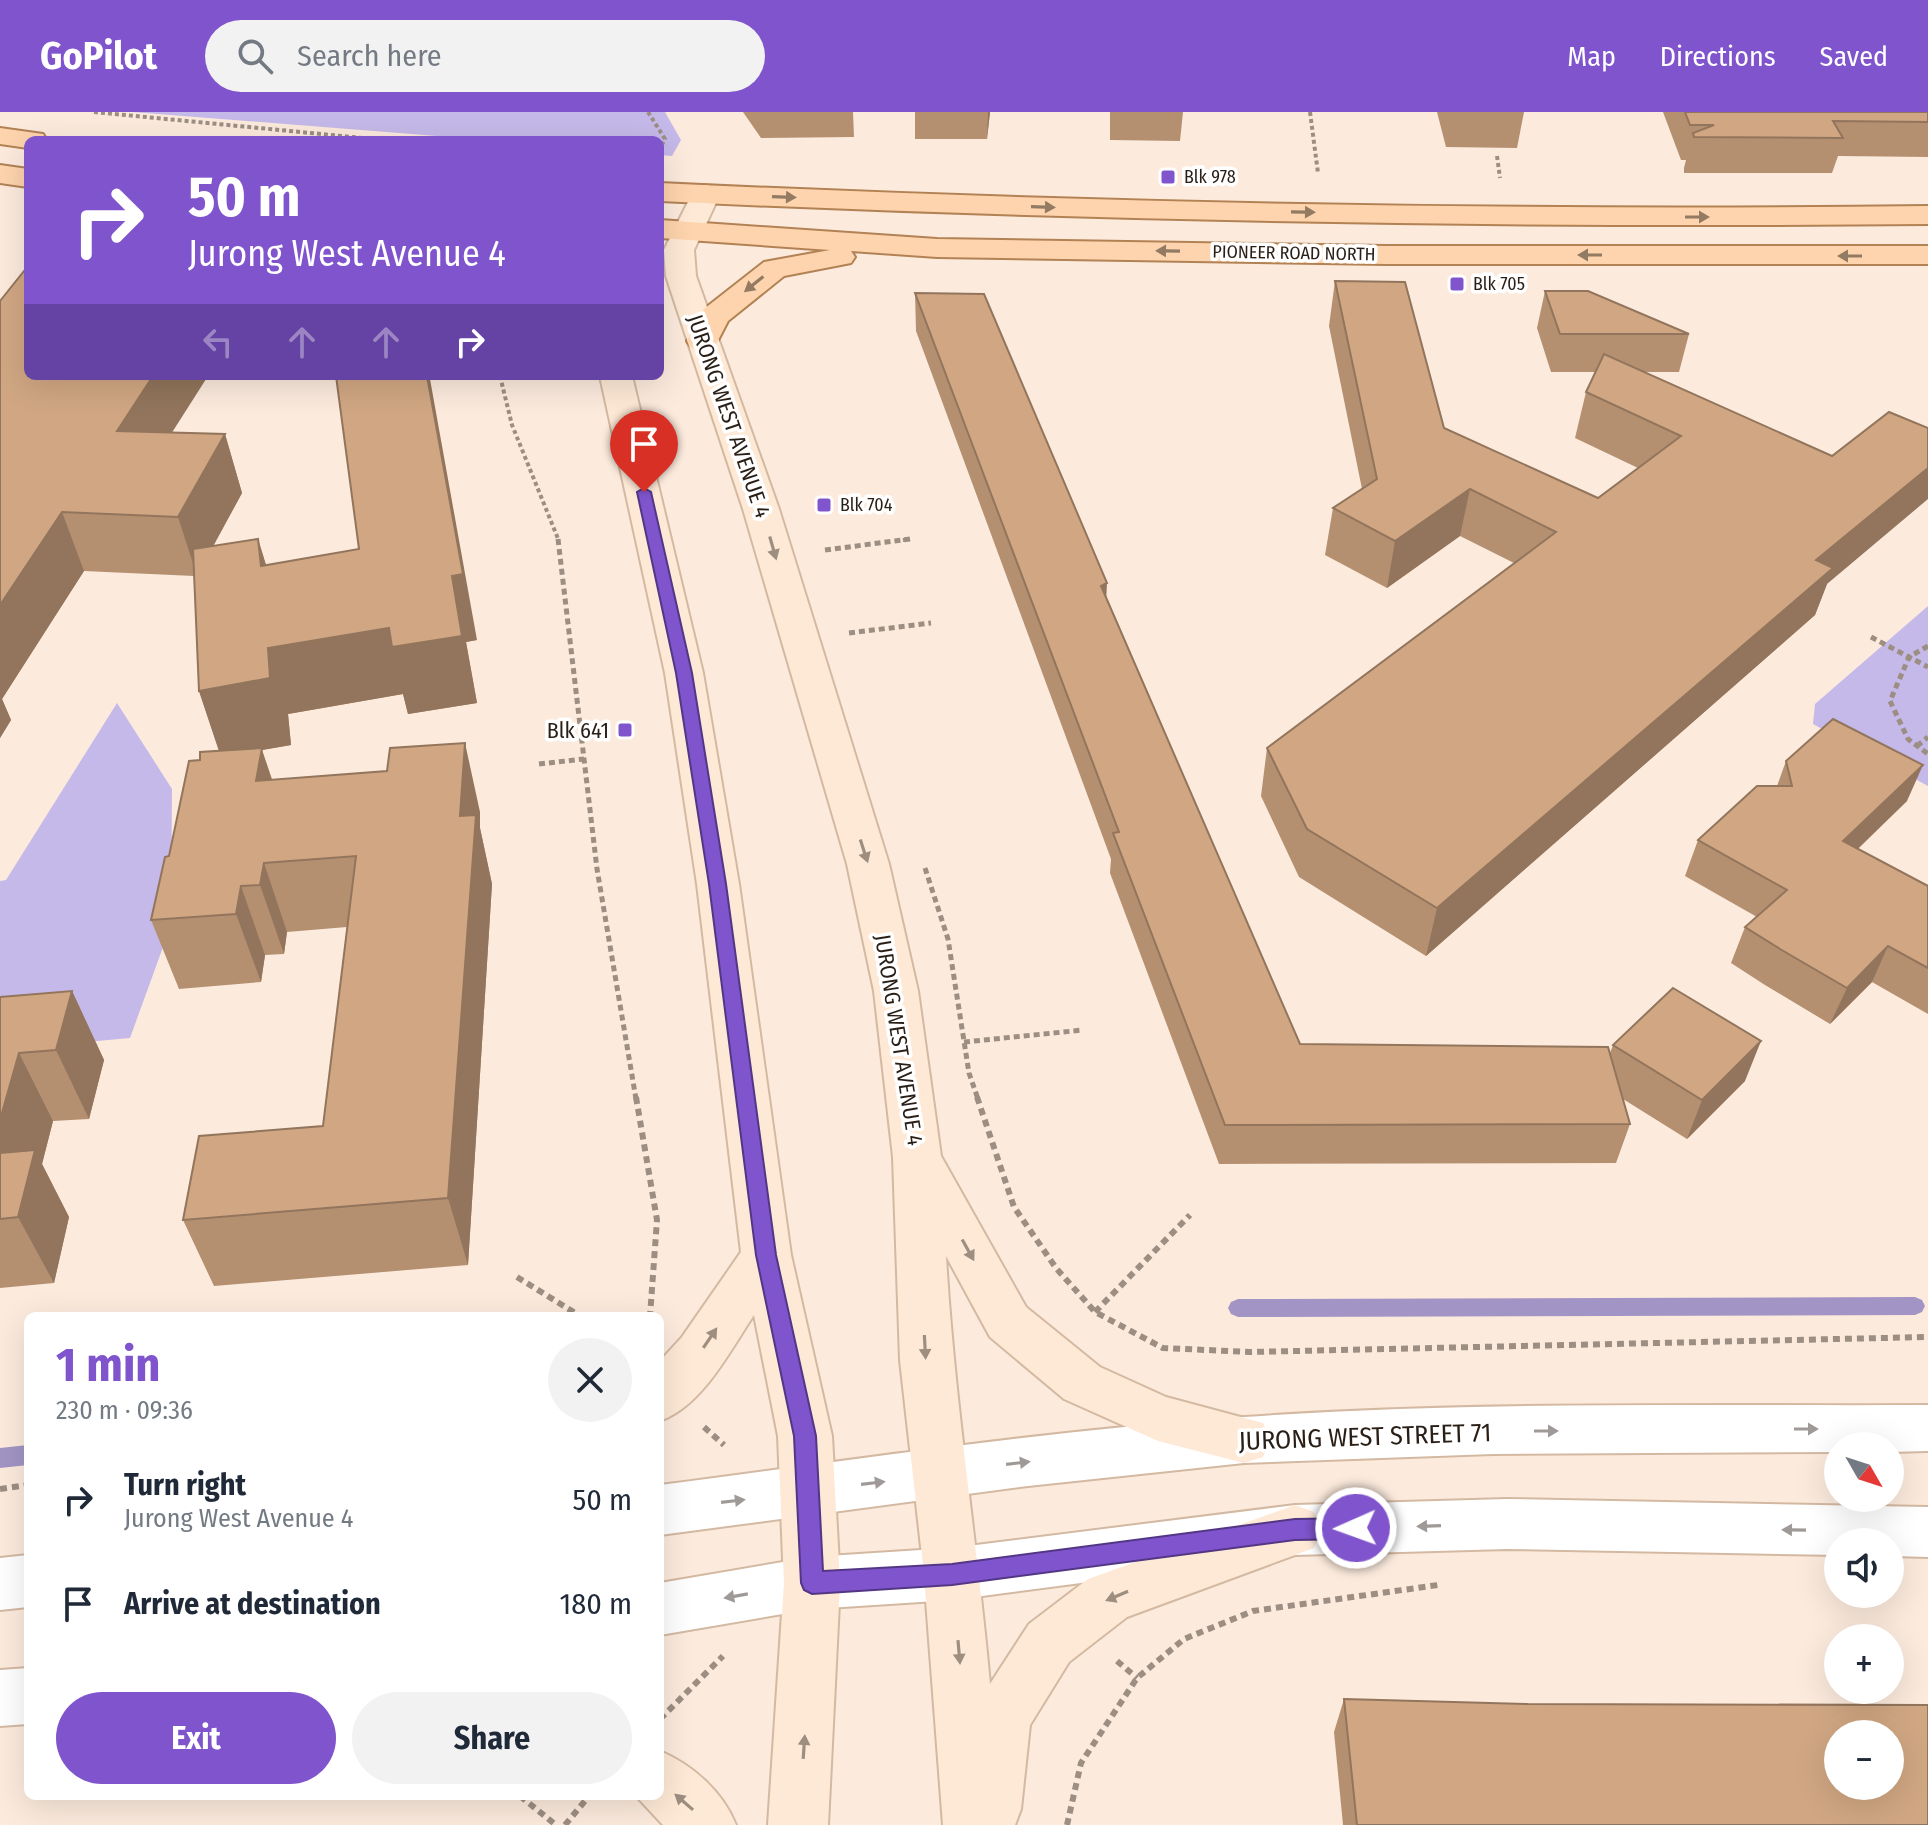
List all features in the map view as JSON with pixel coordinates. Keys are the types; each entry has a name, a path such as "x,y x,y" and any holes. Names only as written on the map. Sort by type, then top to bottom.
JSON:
{"main road":[{"path":"0,136 24,139"},
{"path":"0,174 24,177"},
{"name":"PIONEER ROAD NORTH","path":"664,192 1107,209 1703,217 1928,215"},
{"name":"JURONG WEST AVENUE 4","path":"706,194 674,230 681,276 726,398 868,864 896,991 917,1157 926,1360 952,1574 973,1825"},
{"name":"PIONEER ROAD NORTH","path":"674,230 937,248 1386,255 1928,255"},
{"path":"703,341 715,316 775,268 819,259 937,248"},
{"path":"617,380 684,673 718,884 766,1255 805,1436 805,1491 812,1583 798,1825"},
{"path":"917,1157 1008,1322 1082,1383 1158,1418 1244,1440"},
{"path":"664,1394 700,1353 766,1255"},
{"path":"989,1825 1002,1718 1049,1643 1108,1598 1295,1530"},
{"path":"664,1785 706,1825"}],"street":[{"name":"JURONG WEST STREET 71","path":"664,1509 1028,1462 1244,1440 1493,1431 1928,1428"},
{"path":"664,1608 812,1583 952,1574 1295,1530 1507,1524 1928,1532"},
{"path":"0,1584 24,1581"},
{"path":"0,1698 24,1696"}],"path":[{"path":"94,112 342,136"},
{"path":"648,112 663,136"},
{"path":"1310,112 1319,182"},
{"path":"1497,156 1502,187"},
{"path":"501,380 512,425 560,544 597,869 657,1220 650,1312"},
{"path":"825,550 910,539"},
{"path":"846,634 931,623"},
{"path":"1871,637 1928,667"},
{"path":"1928,646 1909,657 1890,701 1908,739 1928,754"},
{"path":"1917,746 1928,737"},
{"path":"539,764 584,759"},
{"path":"964,1042 1083,1030"},
{"path":"1095,1312 1190,1215"},
{"path":"517,1277 574,1312"},
{"path":"1081,1296 1095,1312 1163,1348 1250,1352 1928,1337"},
{"path":"0,1489 24,1486"},
{"path":"1067,1825 1081,1763 1137,1678 1184,1639 1253,1611 1454,1583"},
{"path":"664,1715 725,1654"},
{"path":"525,1800 556,1825"},
{"path":"565,1825 586,1800"}],"shaded area":[{"path":"132,112 665,112 681,140 672,156 664,155 664,136 436,136"},
{"path":"1928,606 1928,786 1813,724 1815,704"},
{"path":"117,703 172,789 171,925 130,1038 0,1050 0,881 6,880"}],"building":[{"path":"1685,112 1928,112 1928,122 1833,121 1843,138 1694,137 1693,133 1714,125 1690,125"},
{"path":"24,271 24,380 150,380 117,431 225,434 178,517 62,512 0,605 0,301"},
{"path":"1335,281 1405,282 1444,428 1598,498 1681,436 1586,392 1604,354 1832,456 1889,412 1928,428 1928,468 1816,560 1833,568 1437,908 1307,829 1267,748 1556,532 1470,489 1395,541 1333,508 1377,479"},
{"path":"1545,291 1588,291 1689,334 1560,334"},
{"path":"915,293 984,294 1107,583 1101,586 1300,1044 1608,1047 1630,1124 1225,1125 1113,833 1119,832"},
{"path":"337,380 428,380 463,574 452,576 462,636 392,647 389,628 268,648 270,678 199,691 193,549 258,539 261,566 359,549"},
{"path":"1833,719 1923,765 1843,841 1928,886 1928,968 1888,946 1847,988 1745,927 1787,890 1698,840 1757,786 1792,786 1786,761"},
{"path":"465,743 460,816 476,815 448,1198 183,1220 199,1136 323,1126 356,856 264,863 260,885 241,886 236,914 151,920 165,857 169,856 189,761 200,760 200,752 262,748 256,781 387,771 390,748"},
{"path":"1673,988 1761,1041 1702,1100 1613,1045"},
{"path":"72,991 56,1050 19,1053 0,1120 0,997"},
{"path":"35,1150 18,1217 0,1219 0,1153"},
{"path":"1344,1699 1528,1704 1928,1705 1928,1825 1357,1825"}],"waterway":[{"path":"1238,1308 1915,1306"},
{"path":"0,1458 24,1455"}],"place":[{"name":"Blk 978","path":"1168,177"},
{"name":"Blk 705","path":"1457,284"},
{"name":"Blk 704","path":"824,505"},
{"name":"Blk 641","path":"625,730"}],"route":[{"path":"644,492 684,673 718,884 766,1255 805,1436 805,1491 812,1583 952,1574 1295,1530 1356,1528"}]}
